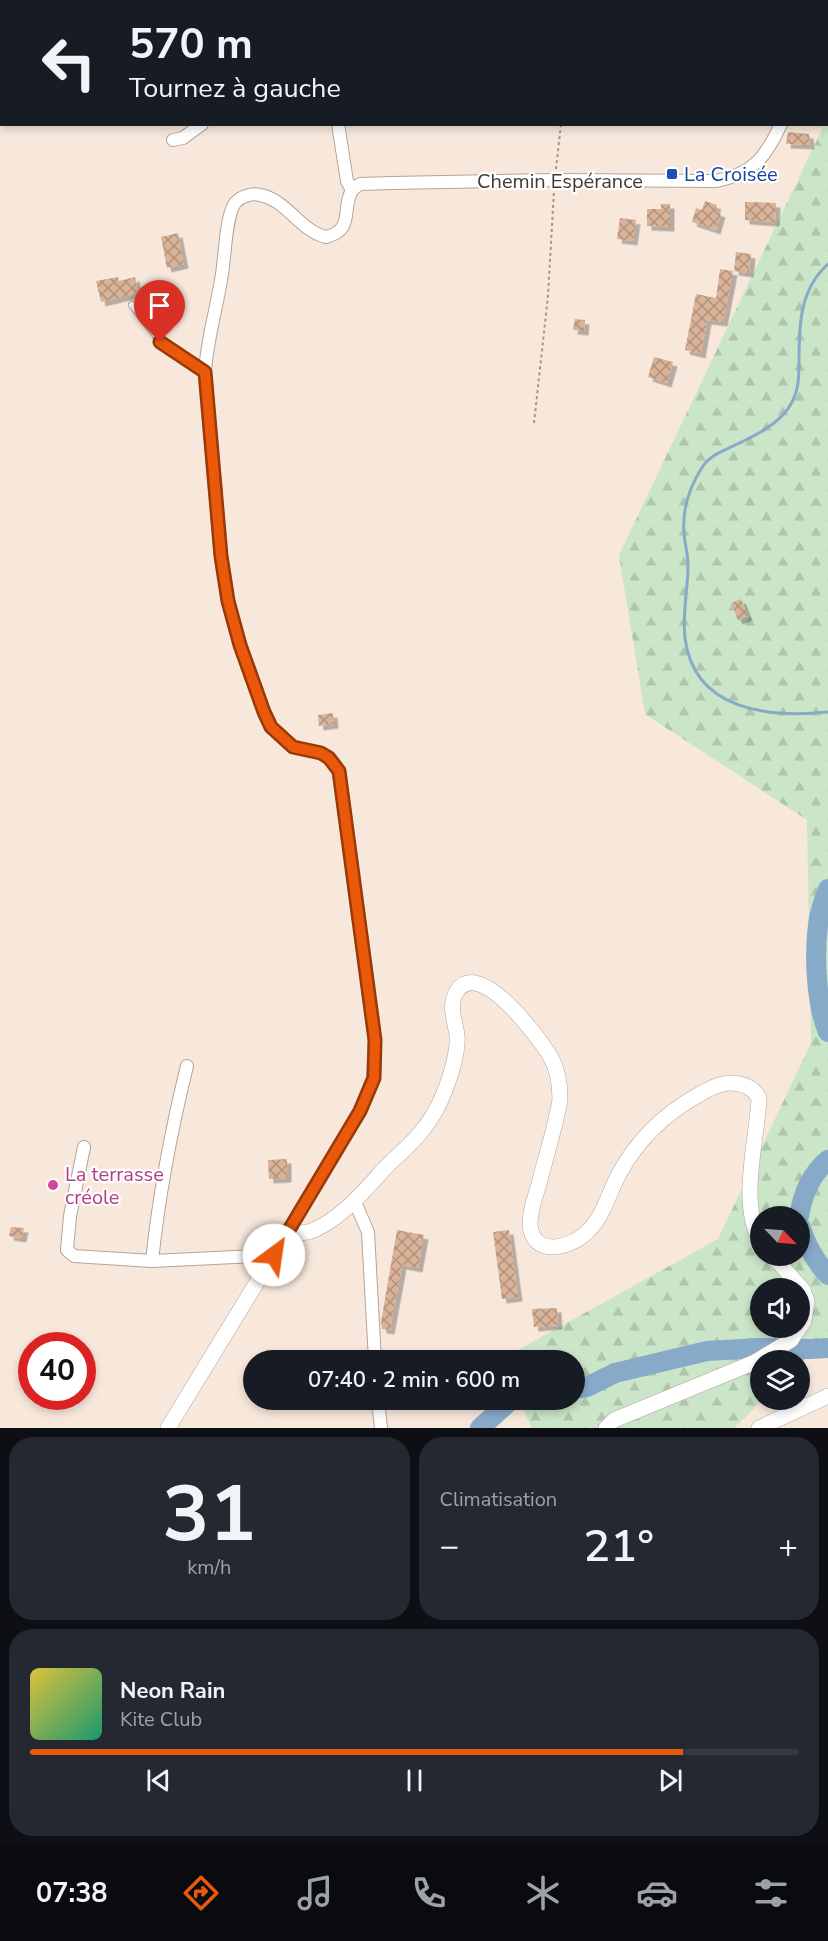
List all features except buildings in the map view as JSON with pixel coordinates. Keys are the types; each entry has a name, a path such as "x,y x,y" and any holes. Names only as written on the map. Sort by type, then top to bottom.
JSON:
{"street":[{"path":"173,140 183,138 199,126"},
{"path":"168,1428 360,1111 374,1078 375,1040 339,771 329,758 321,753 293,747 271,727 240,645 228,601 221,556 205,372 207,345 221,280 229,219 236,202 255,194 271,199 314,232 326,237 339,232 344,225 349,195 352,190 346,181 338,126"},
{"name":"Chemin Espérance","path":"352,190 360,184 555,180 716,181 732,178 760,160 780,126"},
{"path":"287,1233 307,1233 319,1228 354,1200 422,1131 443,1094 458,1048 453,1000 462,986 476,983 495,993 516,1013 550,1057 560,1084 557,1117 531,1213 532,1233 536,1240 551,1248 579,1239 597,1219 619,1174 638,1144 653,1128 689,1100 707,1090 733,1083 747,1086 759,1098 750,1206"},
{"path":"152,1260 165,1162 187,1066"},
{"path":"84,1147 70,1216 67,1250 74,1256 152,1260 274,1255"},
{"path":"354,1200 368,1232 374,1350"},
{"path":"606,1428 614,1420 755,1362 791,1340 804,1321 807,1301 803,1290 782,1266"},
{"path":"759,1428 828,1396"},
{"path":"379,1410 381,1428"}],"lane":[{"path":"132,305 160,342 205,372"}],"path":[{"path":"534,423 548,296 561,126"}],"green space":[{"path":"824,126 828,126 828,1337 810,1354 810,1350 750,1350 750,1410 753,1410 734,1428 532,1428 523,1410 585,1410 585,1350 518,1350 718,1239 811,1043 807,820 645,714 619,555"}],"waterway":[{"path":"828,264 812,284 803,308 798,383 791,404 780,418 765,429 716,454 706,462 690,490 685,507 684,524 688,557 685,638 691,662 703,681 719,695 738,705 782,713 828,712"},
{"path":"828,889 819,916 816,950 821,1008 828,1032"},
{"path":"802,1206 808,1185 816,1172 828,1160"},
{"path":"810,1250 828,1275"},
{"path":"585,1387 615,1373 707,1351 828,1348"},
{"path":"480,1428 500,1410"}],"place":[{"name":"La Croisée","path":"672,174"},
{"name":"La terrasse créole","path":"53,1185"}],"route":[{"path":"160,342 205,372 221,556 228,601 240,645 264,712 271,727 281,739 293,747 321,753 336,765 339,771 375,1040 374,1078 360,1111 274,1255"}]}
